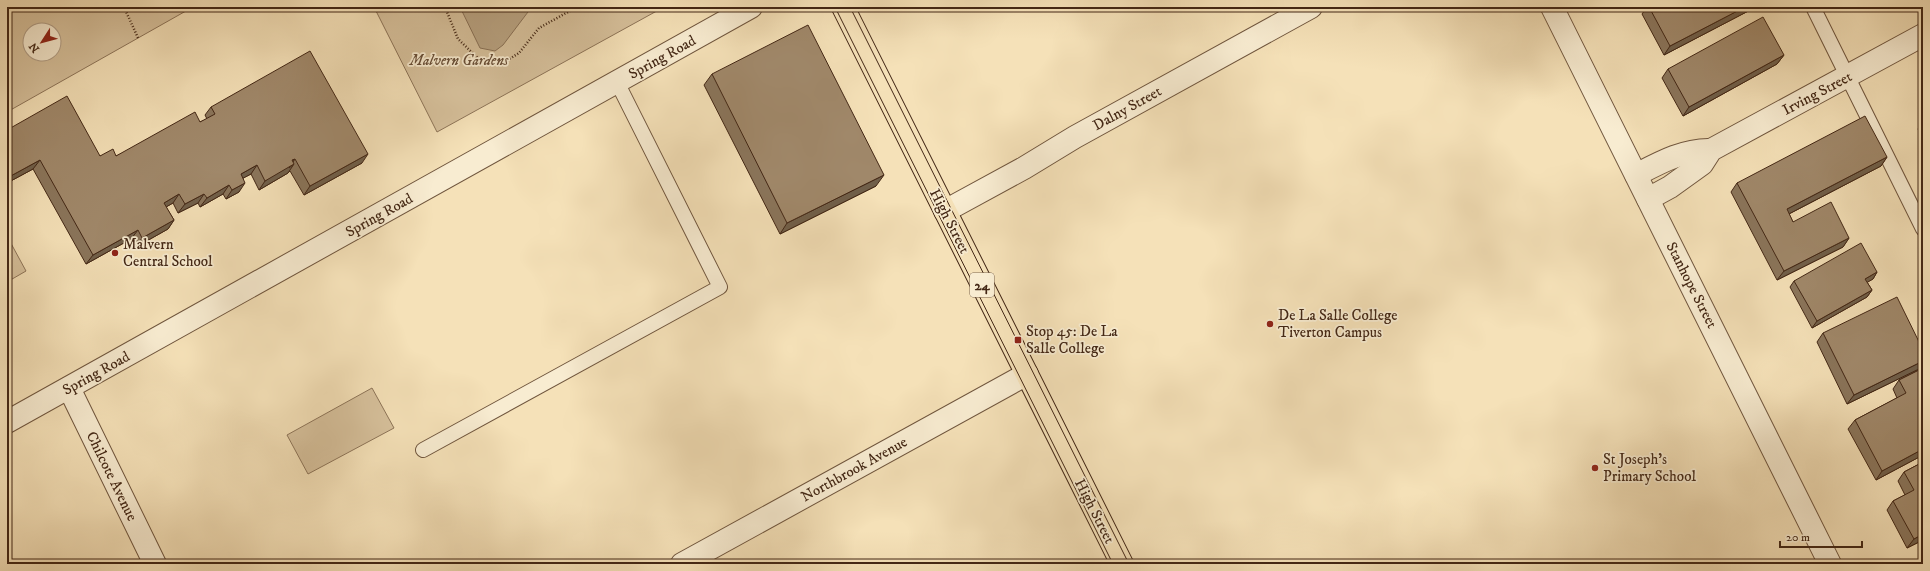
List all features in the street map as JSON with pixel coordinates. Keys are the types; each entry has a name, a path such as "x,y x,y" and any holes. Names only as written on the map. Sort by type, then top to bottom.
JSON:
{"main road":[{"name":"High Street","path":"842,7 1122,564"}],"street":[{"name":"Spring Road","path":"7,422 751,7"},
{"name":"Dalny Street","path":"945,211 1024,168 1075,136 1311,7"},
{"name":"Stanhope Street","path":"1552,7 1830,564"},
{"name":"Irving Street","path":"1636,175 1658,164 1696,150 1711,150 1923,35"},
{"name":"Irving Street","path":"1648,199 1670,187 1702,164 1711,150"},
{"name":"Northbrook Avenue","path":"682,564 1027,374"},
{"name":"Chilcote Avenue","path":"69,388 155,564"}],"lane":[{"path":"1812,7 1923,229"},
{"path":"423,450 720,287 617,82"}],"path":[{"path":"124,7 138,38"},
{"path":"445,7 458,39 480,60 503,62 519,53 539,28 577,7"}],"green space":[{"path":"7,7 193,7 7,112"},
{"name":"Malvern Gardens","path":"374,7 664,7 437,132"},
{"path":"7,236 26,271 7,282"},
{"path":"372,388 394,428 308,474 287,435"}],"shaded area":[{"path":"460,7 537,7 531,8 503,45 495,51 480,48"}],"building":[{"path":"1649,7 1745,7 1670,46"},
{"path":"1763,17 1784,55 1689,107 1668,69"},
{"path":"808,25 884,175 787,223 712,74"},
{"path":"310,51 368,154 310,186 295,159 292,160 294,164 265,181 257,165 241,174 245,183 232,190 229,185 207,198 204,194 185,204 179,194 164,203 174,220 142,238 138,230 93,255 40,160 7,178 7,130 67,96 100,156 113,149 116,156 195,112 200,122 215,114 211,107"},
{"path":"1865,116 1887,157 1787,209 1793,222 1831,202 1849,238 1784,271 1737,183"},
{"path":"1861,243 1877,272 1865,279 1872,290 1817,321 1794,281"},
{"path":"1897,297 1923,350 1923,361 1854,395 1823,333"},
{"path":"1923,368 1923,449 1882,471 1855,420 1906,393 1899,380"},
{"path":"1923,462 1923,534 1914,539 1893,501 1914,490 1904,472"}],"tram line":[{"path":"835,7 1113,564"},
{"path":"850,7 1129,564"}],"place":[{"name":"Malvern Central School","path":"115,253"},
{"name":"De La Salle College Tiverton Campus","path":"1270,324"},
{"name":"Stop 45: De La Salle College","path":"1018,340"},
{"name":"St Joseph's Primary School","path":"1595,468"}]}
